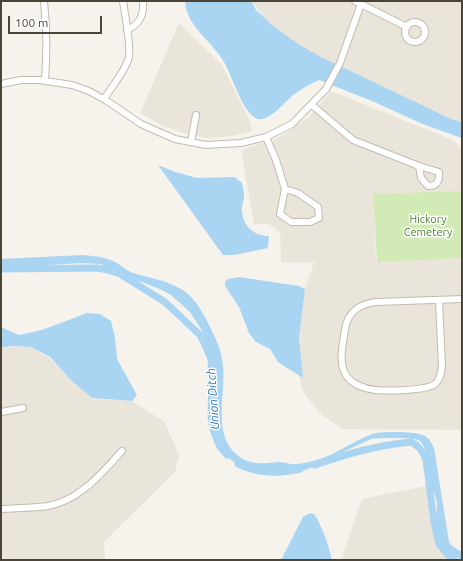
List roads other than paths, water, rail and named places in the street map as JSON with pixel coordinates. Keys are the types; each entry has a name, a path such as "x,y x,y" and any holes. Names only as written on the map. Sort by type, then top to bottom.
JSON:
{"street":[{"path":"44,1 47,45 45,80"},
{"path":"104,99 126,65 129,57 123,1"},
{"path":"127,30 135,26 142,15 144,10 143,1"},
{"path":"1,84 21,80 45,80 72,84 104,99 141,124 175,139 206,145 241,143 266,137 292,124 326,89 340,63 359,2 407,27"},
{"path":"312,105 353,140 419,166"},
{"path":"191,142 196,115"},
{"path":"266,137 276,160 284,189 280,214 291,222 310,222 319,218 318,207 298,193 284,189"},
{"path":"439,300 442,368 441,374 436,383 431,386 418,389 375,390 359,385 346,375 342,365 342,354 346,326 350,316 359,306 366,303 376,302 462,299"},
{"path":"1,412 23,408"},
{"path":"1,509 46,506 73,497 80,493 93,481 122,451"}],"water":[{"path":"185,1 251,1 256,10 273,26 298,44 321,57 451,119 462,122 462,138 425,125 372,101 319,80 293,95 272,114 263,119 258,119 247,110 238,94 224,62 219,54 200,33 190,18 186,10"},
{"path":"158,165 175,172 197,178 235,177 242,183 243,186 244,196 242,209 247,226 254,232 264,236 269,236 268,248 234,255 223,255"},
{"path":"83,255 107,259 133,273 169,283 185,292 196,302 212,331 221,354 223,367 222,416 226,439 231,449 245,460 254,463 301,463 325,457 362,438 377,433 407,432 421,434 427,437 434,448 449,542 452,546 462,552 462,560 451,553 440,540 436,521 437,503 430,481 426,452 420,441 404,438 371,439 326,460 319,465 302,471 243,468 227,457 222,451 217,439 213,422 213,364 206,341 201,329 190,312 171,295 142,282 121,277 101,264 81,263 1,268 1,259"},
{"path":"239,277 299,286 305,289 299,338 303,378 278,362 270,349 256,342 249,333 239,307 225,286 225,282 228,279"},
{"path":"87,313 100,314 111,321 115,338 117,359 137,395 132,401 92,398 72,381 50,357 31,347 11,346 1,348 1,327 19,335 42,330"},
{"path":"310,513 314,514 319,523 332,560 281,560 303,517"}],"waterway":[{"name":"Union Ditch","path":"1,269 97,268 108,270 120,274 165,302 200,335 211,359 211,416 213,430 220,447 227,455"},
{"name":"Union Ditch","path":"315,465 374,448 411,442 416,445 426,460 434,522 439,544 454,560"},
{"name":"Union Ditch","path":"238,464 254,470 268,472 283,472 300,469"}],"park label":[{"name":"Hickory Cemetery","path":"428,225"}]}
